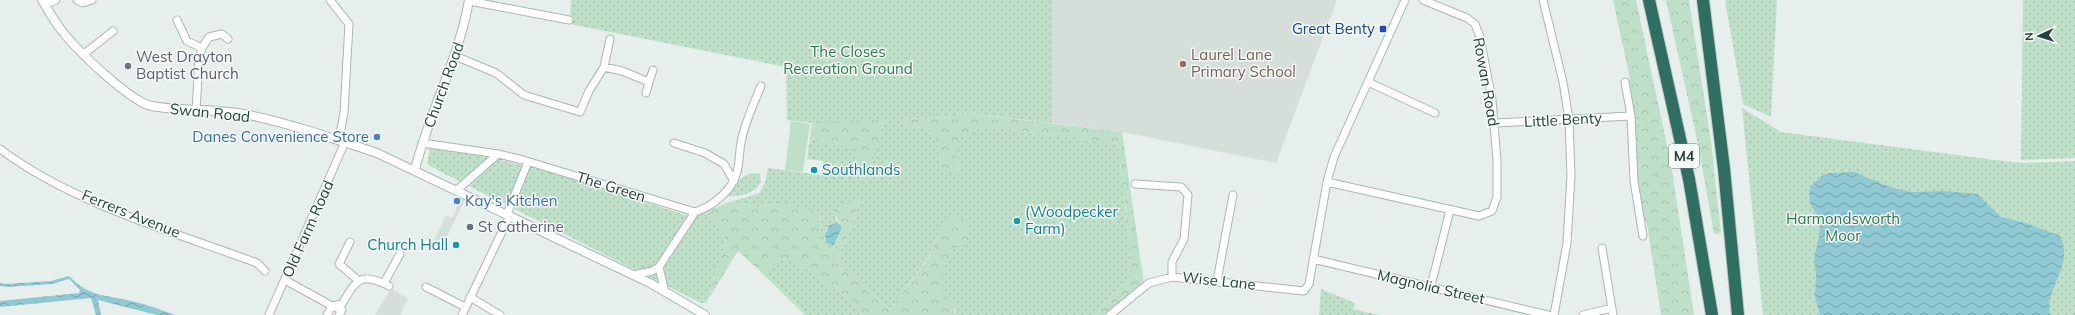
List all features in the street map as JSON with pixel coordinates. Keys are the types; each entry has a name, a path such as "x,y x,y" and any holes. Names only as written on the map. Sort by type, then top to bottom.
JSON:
{"highway":[{"name":"M4","path":"1649,0 1689,179 1712,315"},
{"name":"M4","path":"1702,0 1724,169 1738,315"}],"street":[{"path":"43,3 56,0"},
{"path":"77,0 83,4 92,0"},
{"name":"Old Farm Road","path":"269,315 285,280 342,141 349,24 330,0"},
{"path":"1313,259 1327,182 1334,157 1405,0"},
{"name":"Rowan Road","path":"1423,0 1435,2 1467,18 1475,24 1480,37 1494,123 1498,161 1497,197 1492,210 1479,216 1450,210"},
{"path":"1544,0 1561,75 1568,120 1571,176 1567,243 1554,315"},
{"path":"469,1 569,20"},
{"name":"Church Road","path":"415,170 422,143 463,33 469,1"},
{"name":"Swan Road","path":"43,3 61,30 84,54 124,89 144,104 196,111 228,112 249,115 342,141 377,153 415,170"},
{"path":"177,20 187,41 202,48"},
{"path":"84,54 113,31"},
{"path":"196,111 199,58 202,48 209,36 222,34 228,39"},
{"path":"455,56 496,73 524,95 580,112 589,91 604,67 610,39"},
{"path":"604,67 622,71 649,82"},
{"path":"646,93 653,70"},
{"path":"1368,82 1435,112"},
{"path":"1625,82 1630,116 1634,181 1643,236"},
{"path":"633,275 652,271 659,267 694,212 708,208 716,202 734,181 742,138 761,86"},
{"name":"Little Benty","path":"1494,123 1630,116"},
{"name":"The Green","path":"422,143 498,154 694,212"},
{"path":"674,143 705,153 724,164 734,181"},
{"name":"Ferrers Avenue","path":"0,149 38,174 111,208 257,263 265,271"},
{"path":"457,190 498,154"},
{"path":"462,315 509,215 528,162"},
{"path":"415,170 633,275 705,315"},
{"path":"1327,182 1450,210 1431,286"},
{"path":"1135,184 1181,187 1188,195 1184,240 1172,262 1172,277"},
{"path":"1217,281 1233,195"},
{"path":"350,242 339,264 359,281"},
{"path":"1583,315 1612,312 1602,248"},
{"path":"327,315 332,306 342,304 354,284 359,281 379,280 387,285 400,254"},
{"name":"Wise Lane","path":"1113,314 1149,283 1172,277 1304,291 1309,286 1313,259"},
{"name":"Magnolia Street","path":"1313,259 1548,315"},
{"path":"659,267 664,292"},
{"path":"285,280 342,310 339,315"},
{"path":"426,287 465,307"},
{"path":"470,297 500,315"}],"shaded area":[{"name":"Laurel Lane Primary School","path":"1052,0 1337,0 1276,163 1122,132 1052,123"},
{"path":"461,199 465,200 446,238 443,237 440,241 434,240 446,215 452,218"},
{"path":"391,288 408,299 401,313 403,315 375,315"}],"green space":[{"name":"The Closes Recreation Ground","path":"571,0 1052,0 1052,123 960,112 956,117 900,119 903,125 930,129 937,140 942,169 960,173 956,145 958,139 972,130 992,128 1024,131 1118,144 1131,258 1127,278 1095,315 954,315 956,310 944,299 940,287 942,273 953,248 940,231 928,258 890,309 846,271 838,260 858,208 859,200 835,218 841,226 837,223 827,227 826,232 829,244 834,246 833,253 822,246 820,231 821,219 777,203 759,207 730,202 759,193 765,183 768,168 821,175 823,161 807,159 812,123 787,120 786,67 570,24","holes":["885,119 864,185 860,175 857,150 851,145 827,146"]},
{"path":"1613,0 1636,0 1671,164 1694,315 1661,315 1647,224 1641,214 1633,127 1642,131 1647,147 1639,112 1627,80 1630,79"},
{"path":"1666,0 1689,0 1711,142 1721,233 1714,234 1698,144"},
{"path":"1725,0 1777,0 1771,117 1743,104"},
{"path":"2023,0 2075,0 2075,158 2021,160"},
{"path":"1628,82 1639,112 1651,162 1633,127"},
{"name":"Harmondsworth Moor","path":"1742,108 1781,132 2003,161 2024,163 2075,161 2075,315 1763,315"},
{"path":"960,112 1122,132 1144,284 1106,315 1095,315 1127,278 1131,258 1118,144 1024,131 992,128 972,130 958,139 957,155 959,175 942,169 937,141 930,129 903,125 899,119 955,117"},
{"path":"885,119 864,186 860,175 857,150 847,147 825,145 820,142 814,135 812,123"},
{"path":"791,121 810,124 803,172 785,170"},
{"path":"430,149 496,159 529,167 593,185 689,216 709,210 726,241 706,303 701,303 427,164"},
{"path":"754,173 760,174 761,182 756,189 744,195 725,197 741,178"},
{"path":"859,199 858,208 838,260 846,271 890,309 928,259 940,231 952,216 960,217 969,224 970,240 953,248 942,278 943,298 955,304 954,315 862,315 852,300 828,286 789,258 774,264 763,274 738,251 706,303 726,241 709,210 730,202 759,207 777,203 798,206 818,213 820,217 822,246 833,252 841,228 835,210"},
{"path":"789,258 828,286 852,300 862,315 805,315 763,274 774,264"},
{"path":"1321,289 1355,303 1353,309 1380,315 1319,315"}],"water":[{"path":"1854,172 1890,187 1911,192 1945,191 1977,194 2001,217 2029,224 2060,236 2064,247 2064,257 2062,267 2051,295 2049,305 2050,315 1820,315 1815,297 1816,275 1814,259 1819,237 1820,222 1810,203 1809,193 1811,186 1822,176 1829,173"},
{"path":"837,223 841,226 841,230 834,246 827,243 825,236 829,225"},
{"path":"69,276 91,292 142,304 176,315 157,315 98,300 101,315 96,315 91,298 0,307 0,301 79,293 80,290 69,279 52,284 7,287 0,286 0,283 6,284 51,281"}],"place":[{"name":"Great Benty","path":"1383,29"},
{"name":"Laurel Lane Primary School","path":"1183,64"},
{"name":"West Drayton Baptist Church","path":"128,66"},
{"name":"Danes Convenience Store","path":"377,137"},
{"name":"Southlands","path":"814,170"},
{"name":"Kay's Kitchen","path":"457,201"},
{"name":"(Woodpecker Farm)","path":"1017,221"},
{"name":"St Catherine","path":"470,227"},
{"name":"Church Hall","path":"456,245"}]}
